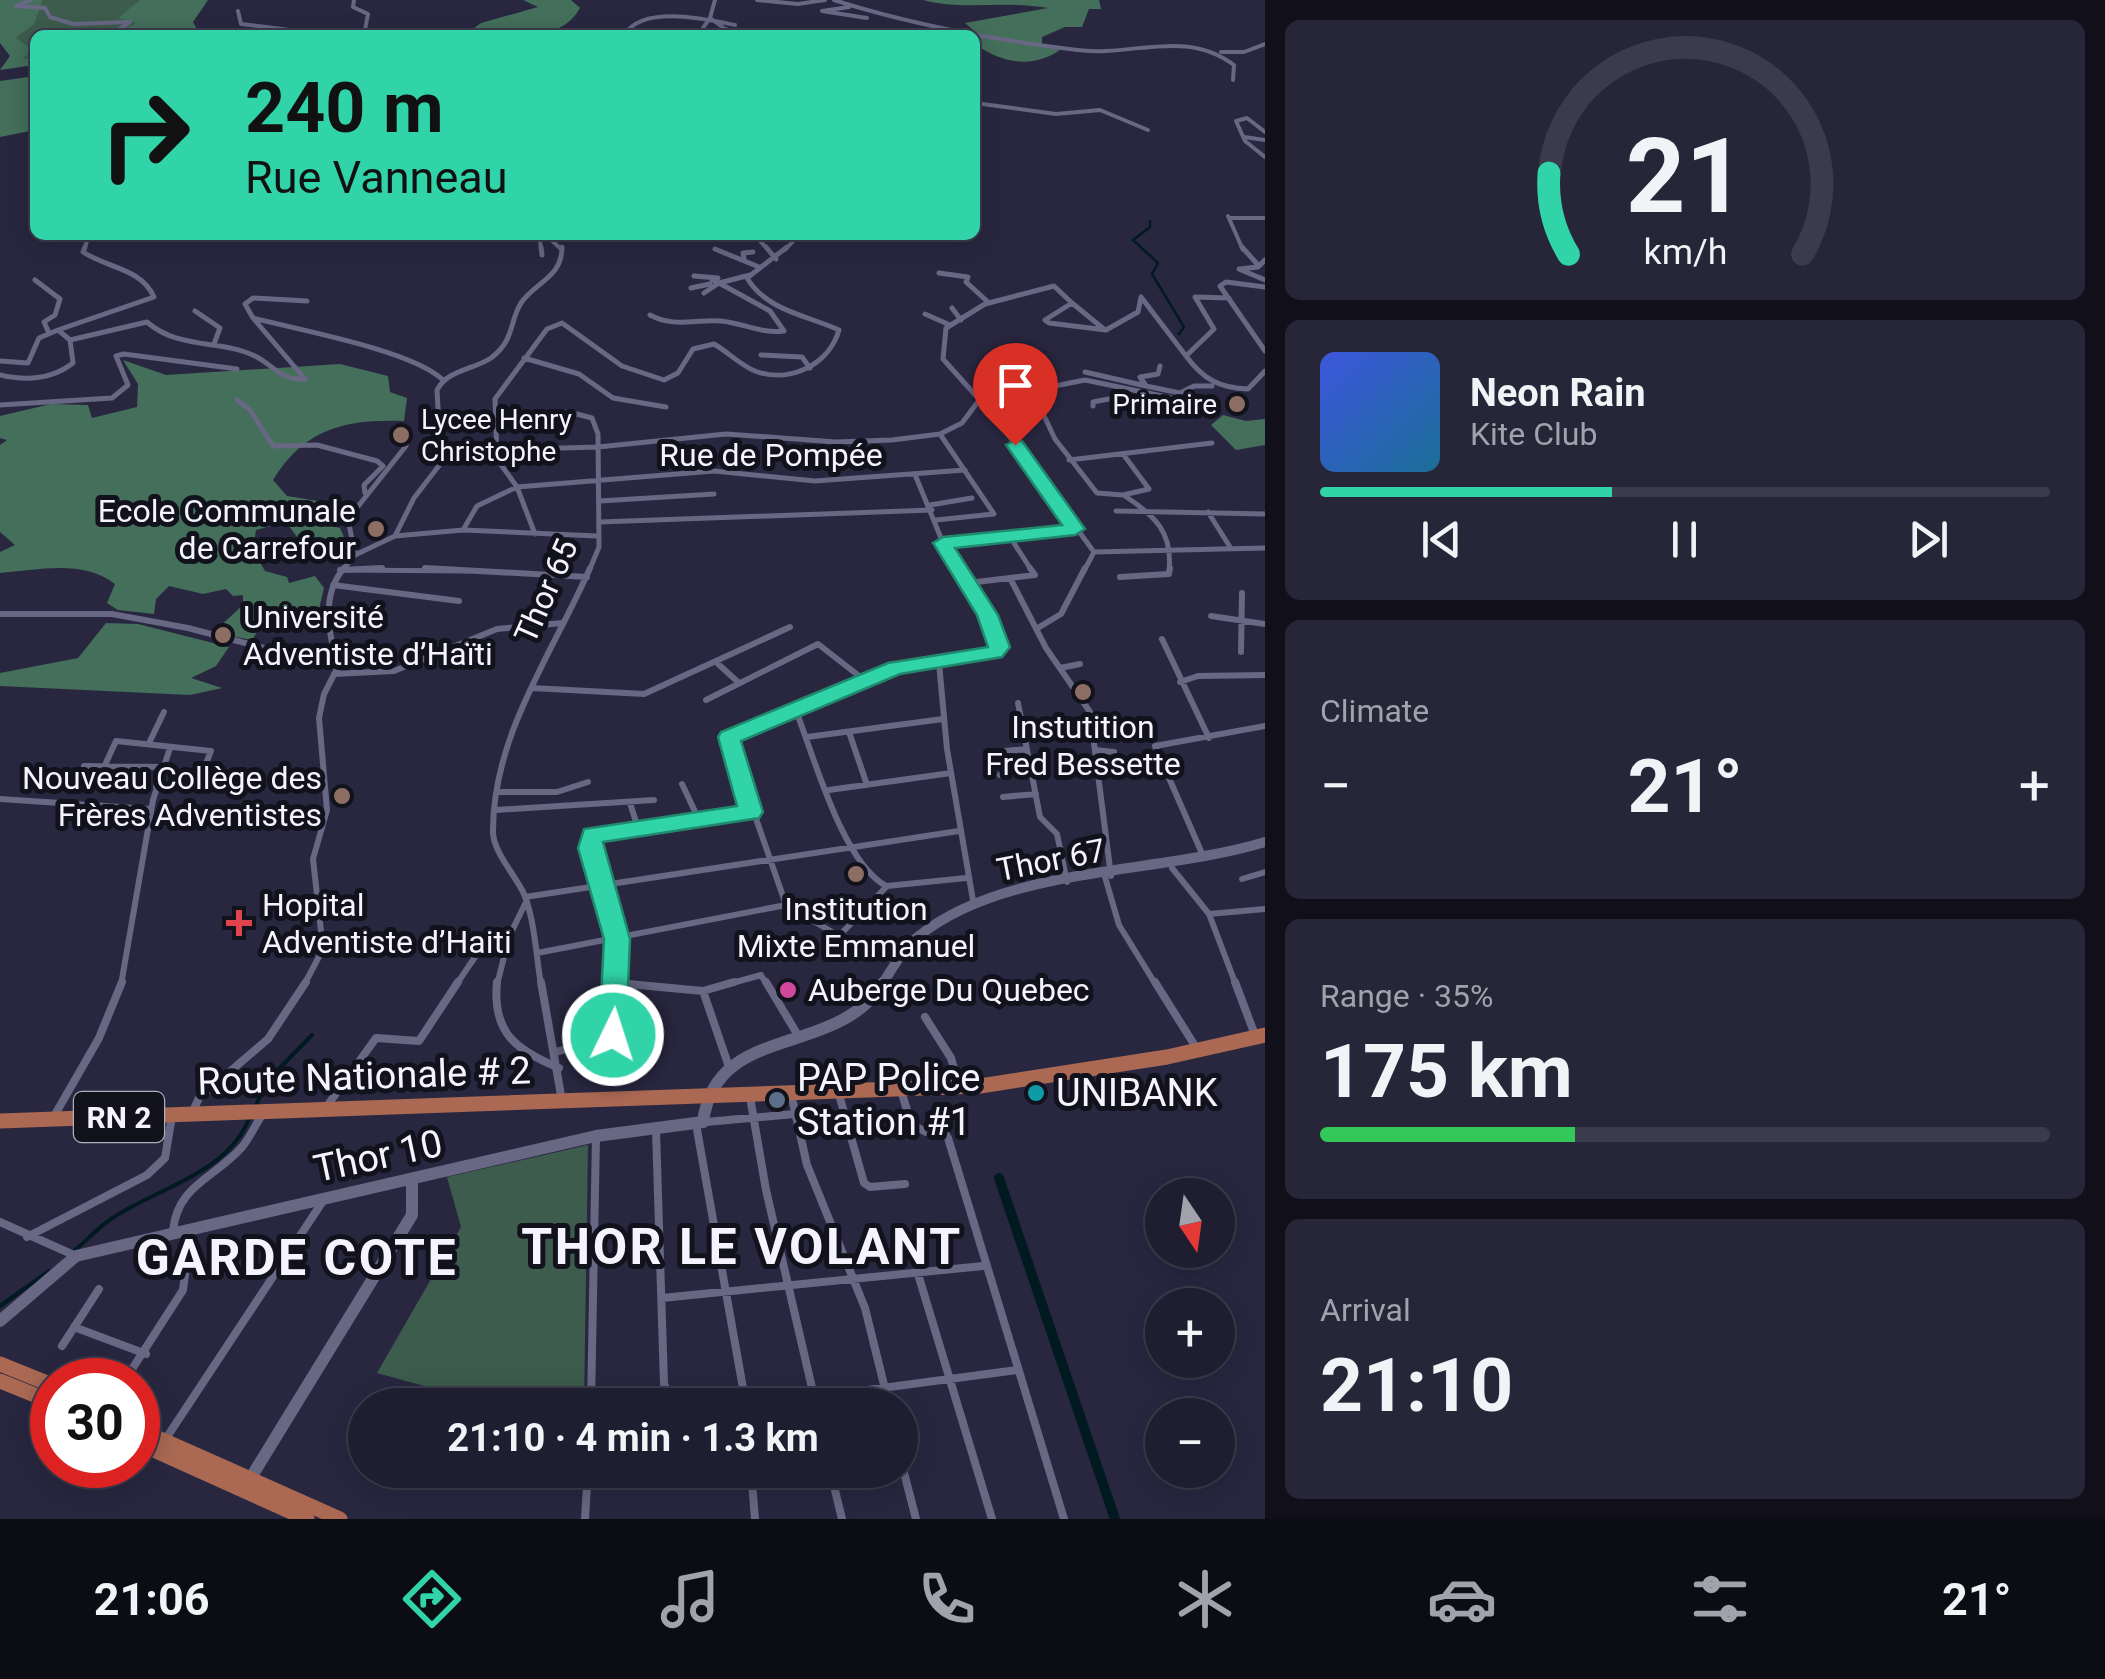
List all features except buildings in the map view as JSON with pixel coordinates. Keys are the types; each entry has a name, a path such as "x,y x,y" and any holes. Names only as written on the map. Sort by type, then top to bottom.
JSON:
{"main road":[{"name":"Route Nationale # 2","path":"0,1120 960,1087 1064,1074 1260,1036"},
{"path":"0,1364 30,1376"},
{"path":"0,1381 30,1393"},
{"path":"160,1439 340,1519"},
{"path":"160,1454 307,1519"}],"street":[{"path":"31,0 16,6 45,8 50,16 73,24 130,22 118,30"},
{"path":"354,0 353,7 368,14 365,30"},
{"path":"704,30 710,24 710,6 715,0"},
{"path":"757,0 798,4 825,0"},
{"path":"834,0 909,22 953,30"},
{"path":"855,6 822,11 867,18"},
{"path":"238,11 245,30"},
{"path":"710,18 728,30"},
{"path":"625,30 646,20 710,18 735,25"},
{"path":"241,24 272,30"},
{"path":"980,35 1048,47 1142,50 1169,42 1200,44 1220,52 1234,65 1233,80"},
{"path":"1220,52 1244,52 1265,44"},
{"path":"980,104 1039,113 1100,110 1148,130"},
{"path":"1265,132 1251,119 1236,121 1242,138 1265,157"},
{"path":"1242,138 1265,140"},
{"path":"1258,265 1244,255 1228,217 1265,224"},
{"path":"0,361 30,362 39,338 154,296 141,278 97,263 82,252 87,240"},
{"path":"542,240 542,255"},
{"path":"395,536 414,498 441,463 437,390 442,380 492,357 515,330 524,298 544,288 564,254 562,246 553,240"},
{"path":"759,240 776,259"},
{"path":"691,288 751,274 776,259 794,240"},
{"path":"714,249 761,268"},
{"path":"744,258 743,253 753,252"},
{"path":"1265,260 1239,269 1265,283"},
{"path":"939,273 968,277 966,282 975,293 989,302"},
{"path":"534,534 517,487 496,450 495,415 499,390 546,329 562,323 622,366 652,378 673,377 693,349 714,344 758,372 810,368 822,359 839,330 760,295 747,281 751,274"},
{"path":"650,315 671,324 730,322 763,332 784,330 770,311 720,281 694,276"},
{"path":"36,280 60,299 55,315 44,322 49,333"},
{"path":"704,293 720,281"},
{"path":"1265,283 1221,282 1265,351"},
{"path":"1094,552 979,398 943,358 946,328 989,302 1054,286 1105,330"},
{"path":"1186,356 1214,330 1194,297 1229,298"},
{"path":"70,340 147,322 160,336 257,357 287,380 304,379 245,304 253,298 307,301"},
{"path":"1072,303 1046,320 1080,333 1105,330 1129,321 1141,298 1202,379 1221,387"},
{"path":"952,308 965,319"},
{"path":"194,312 220,328 221,335 213,345"},
{"path":"925,314 951,325"},
{"path":"253,318 430,368 442,380"},
{"path":"0,375 29,379 63,371 73,362 70,340 58,330"},
{"path":"0,405 112,398 128,385 119,354 237,369"},
{"path":"761,355 802,357 810,368"},
{"path":"524,358 579,374 613,398 666,407"},
{"path":"1146,386 1140,377 1158,374 1160,366"},
{"path":"496,450 598,447 726,434 836,442 940,434 962,423 979,398 1004,378 1002,370"},
{"path":"1194,386 1248,389 1265,371"},
{"path":"1085,372 1180,393"},
{"path":"1093,406 1093,402 1114,398 1170,402 1202,379"},
{"path":"1123,454 1149,489 1124,495 1096,493 1069,460 1042,416 1038,403 1045,388 1084,380 1172,398"},
{"path":"237,400 250,410 273,446 318,445 377,461 383,466 364,485 365,493"},
{"path":"495,415 570,412 592,418 598,447"},
{"path":"355,555 348,519 406,446 406,432 396,427"},
{"path":"936,520 994,514 940,434"},
{"path":"1069,460 1212,443"},
{"name":"Thor 65","path":"562,1102 560,1068 525,899 493,837 502,760 598,547 598,447"},
{"name":"Rue de Pompée","path":"517,487 714,471 789,475 815,481 916,477 965,470"},
{"path":"786,906 728,738 863,679 896,668 988,656 1000,647 943,543 916,477"},
{"path":"463,530 477,506 517,487"},
{"path":"600,501 714,494"},
{"path":"1120,577 1170,574 1174,547 1162,524 1124,495"},
{"path":"600,522 931,508 972,498"},
{"path":"1116,512 1265,514"},
{"path":"1208,512 1230,547"},
{"path":"943,543 1075,529"},
{"path":"191,1114 199,1098 268,1039 296,1001 323,949 312,858 327,810 319,718 336,671 326,624 340,570 355,555 395,536 463,530 598,536"},
{"path":"968,583 1036,572 1009,536"},
{"path":"1094,552 1174,547 1265,548"},
{"path":"1036,630 1061,614 1094,552"},
{"path":"340,570 406,567 586,577"},
{"path":"1010,578 1036,630 1090,712 1108,877 1119,934 1160,986 1198,1050"},
{"path":"333,586 459,601"},
{"path":"1241,652 1242,593"},
{"path":"0,614 112,614 188,628 336,671 394,671 496,630 564,623"},
{"path":"1211,616 1265,624"},
{"path":"532,688 644,694 790,627"},
{"path":"1162,639 1210,738"},
{"path":"706,700 818,644 863,679"},
{"path":"716,662 739,683"},
{"path":"939,662 958,830 974,906"},
{"path":"1060,668 1080,664"},
{"path":"1180,682 1198,676 1265,674"},
{"path":"1018,703 1040,817 1056,834 1067,882"},
{"path":"795,708 850,846 868,876 887,886 966,878"},
{"path":"150,741 164,712"},
{"path":"807,738 943,719"},
{"path":"1205,860 1155,746 1265,726"},
{"path":"850,732 868,784"},
{"path":"105,766 116,741 150,741 170,748 212,752 197,786 156,786"},
{"path":"52,1119 111,1022 130,950 142,837 170,748"},
{"path":"1004,751 1027,749"},
{"path":"1095,750 1114,752"},
{"path":"84,766 162,767"},
{"path":"1000,775 1031,770"},
{"path":"830,790 951,773"},
{"path":"497,792 558,792 588,782"},
{"path":"682,784 699,820"},
{"path":"1003,797 1036,794"},
{"path":"0,799 150,809"},
{"path":"496,810 654,800"},
{"path":"630,803 638,828"},
{"path":"556,1052 613,1035 617,939 590,848 593,835 751,812"},
{"path":"560,1068 516,1048 495,1011 504,956 525,899 600,883 958,830"},
{"name":"Thor 67","path":"728,1064 842,1025 864,1012 918,936 974,906 1008,892 1172,868 1265,842"},
{"path":"1172,868 1209,914 1260,1036"},
{"path":"1242,878 1265,872"},
{"path":"537,953 786,906 839,936 887,886"},
{"path":"1209,914 1265,909"},
{"path":"324,1110 376,1038 419,1041 475,957"},
{"path":"617,984 703,991 761,975 800,1038"},
{"path":"703,991 728,1064 702,1098 699,1122 743,1388"},
{"path":"924,1017 950,1058 960,1087"},
{"path":"901,1090 911,1124 926,1132 944,1132 948,1138 986,1251 984,1266 1064,1519"},
{"path":"838,1091 864,1183 905,1184"},
{"path":"791,1092 817,1194 840,1257 853,1279 885,1386"},
{"path":"750,1096 751,1119 812,1388"},
{"path":"173,1231 172,1212 179,1196 242,1148 264,1112"},
{"name":"Thor 10","path":"0,1321 76,1256 596,1136 794,1114"},
{"path":"27,1237 146,1175 164,1158 172,1116"},
{"path":"656,1128 666,1388"},
{"path":"591,1388 596,1136"},
{"path":"250,1479 412,1215 412,1181"},
{"path":"164,1441 324,1199"},
{"path":"0,1222 76,1256"},
{"path":"143,1358 184,1290 191,1227"},
{"path":"662,1298 984,1266"},
{"path":"918,1274 992,1519"},
{"path":"62,1346 99,1289"},
{"path":"74,1327 146,1354"},
{"path":"876,1388 1018,1370"},
{"path":"585,1519 587,1488"},
{"path":"752,1488 755,1519"},
{"path":"834,1488 842,1519"},
{"path":"908,1488 916,1519"}],"green space":[{"path":"0,0 43,0 34,25 16,38 30,48 22,59 30,59 30,66 0,70 10,56 0,43"},
{"path":"43,0 141,0 119,18 135,23 126,30 30,30 30,59 20,60 16,38 34,25"},
{"path":"140,0 208,0 193,22 197,30 124,30 135,23 118,18"},
{"path":"523,0 571,0 580,8 572,19 554,30 471,30 481,23 538,7"},
{"path":"923,0 1099,0 1101,9 1089,9 1082,27 1065,27 1042,37 1042,44 1060,50 1040,60 1019,62 980,47 980,30 965,23 1048,8"},
{"path":"30,77 30,131 0,137 0,81"},
{"path":"123,360 166,375 340,364 388,376 390,392 407,398 404,421 364,422 329,430 299,449 273,480 287,496 318,501 305,517 340,528 348,546 345,550 303,545 286,522 256,530 253,551 265,571 287,577 289,583 315,576 324,588 318,613 262,624 252,640 226,635 218,628 243,605 243,595 233,596 226,589 203,594 169,586 156,599 154,614 118,610 107,603 115,584 89,571 60,568 0,573 0,552 15,545 0,532 0,445 7,440 0,438 0,416 51,404 88,405 92,418 137,407 138,384"},
{"path":"1223,415 1246,421 1265,419 1265,445 1236,450 1211,425"},
{"path":"106,623 138,624 229,647 216,666 191,678 222,688 190,695 0,686 0,673 78,658"},
{"path":"588,1145 584,1388 431,1388 377,1373 461,1227 447,1177"}],"waterway":[{"path":"1150,221 1150,227 1133,240 1158,263 1152,274 1184,327 1179,334"},
{"path":"257,1103 267,1081 312,1035"},
{"path":"75,1250 111,1219 207,1167 224,1154 249,1119"},
{"path":"999,1178 1115,1519"},
{"path":"0,1306 49,1271"}],"place":[{"name":"Primaire","path":"1237,404"},
{"name":"Lycee Henry Christophe","path":"401,435"},
{"name":"Ecole Communale de Carrefour","path":"376,529"},
{"name":"Université Adventiste d’Haïti","path":"223,635"},
{"name":"Instutition Fred Bessette","path":"1083,692"},
{"name":"Nouveau Collège des Frères Adventistes","path":"342,796"},
{"name":"Institution Mixte Emmanuel","path":"856,874"},
{"name":"Hopital Adventiste d’Haiti","path":"239,923"},
{"name":"Auberge Du Quebec","path":"788,990"},
{"name":"UNIBANK","path":"1036,1093"},
{"name":"PAP Police Station #1","path":"777,1100"}],"district":[{"name":"THOR LE VOLANT","path":"742,1247"},
{"name":"GARDE COTE","path":"297,1258"}],"route":[{"path":"613,1035 617,939 590,848 593,835 751,812 729,737 896,668 988,656 1000,647 988,615 943,543 1075,529 1015,445"}]}
